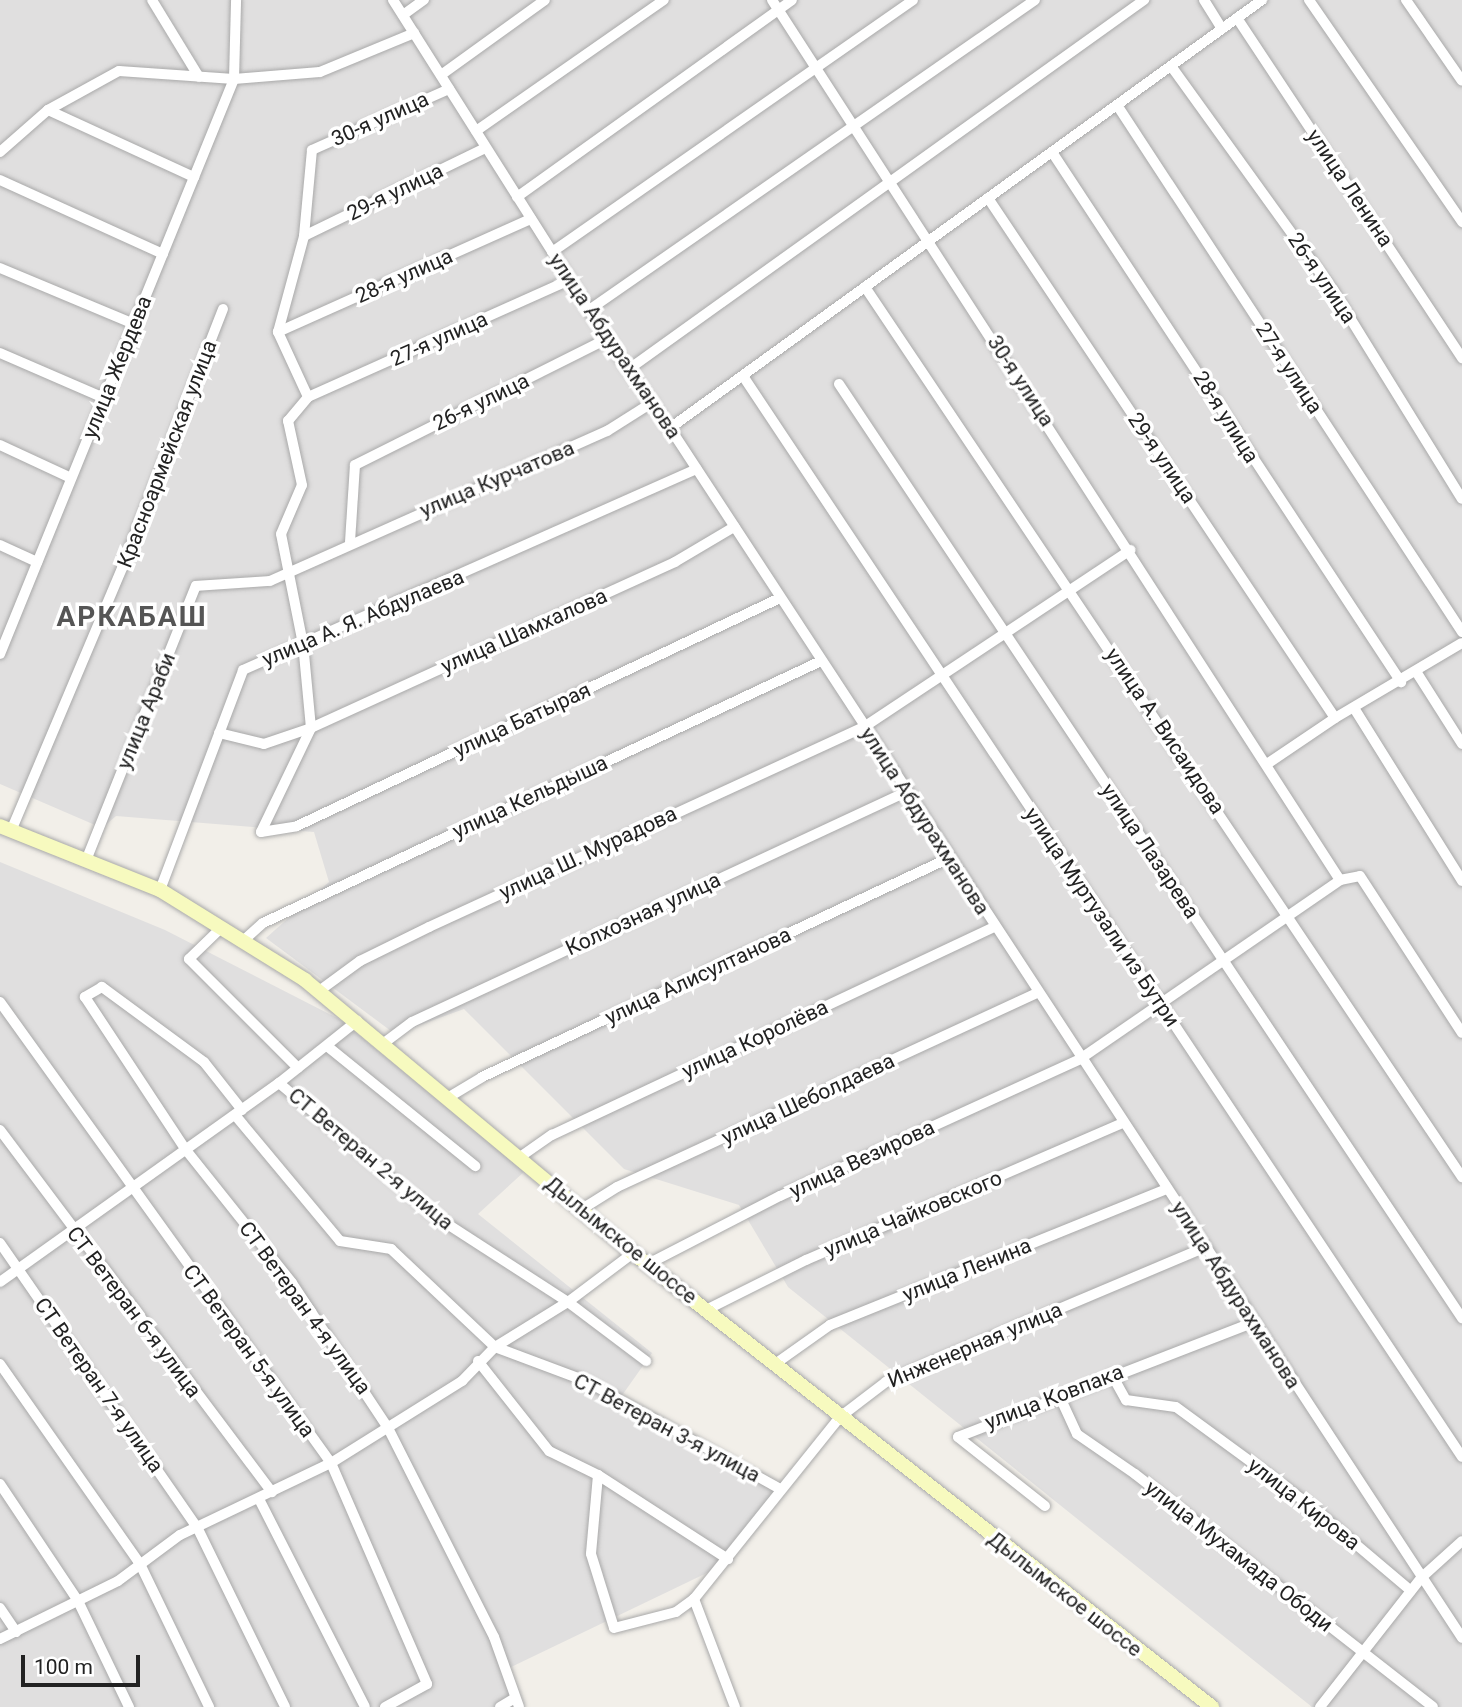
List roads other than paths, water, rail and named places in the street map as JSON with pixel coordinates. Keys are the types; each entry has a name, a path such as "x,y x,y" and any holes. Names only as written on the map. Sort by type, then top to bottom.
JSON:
{"main road":[{"name":"Дылымское шоссе","path":"6,829 88,858 160,890 244,940 319,991 633,1252 1212,1707"}],"street":[{"path":"152,0 199,77"},
{"path":"234,79 236,0"},
{"name":"улица Абдурахманова","path":"393,0 607,339 653,402 1080,1059 1462,1638"},
{"path":"403,15 424,0"},
{"path":"441,75 545,0"},
{"path":"476,131 664,0"},
{"name":"30-я улица","path":"772,0 930,240 1340,880"},
{"path":"517,197 792,0"},
{"path":"552,252 913,0"},
{"path":"589,310 1035,0"},
{"path":"629,369 1144,0"},
{"path":"1204,0 1222,29"},
{"path":"670,428 1262,0"},
{"path":"1309,0 1462,222"},
{"path":"1406,0 1462,81"},
{"name":"улица Ленина","path":"1237,18 1462,358"},
{"path":"0,152 48,110 119,71 234,79 320,72 414,33"},
{"name":"26-я улица","path":"1171,66 1334,292 1462,499"},
{"name":"улица Жердева","path":"0,654 3,638 37,562 234,79"},
{"name":"30-я улица","path":"304,236 312,150 449,89"},
{"name":"27-я улица","path":"1117,105 1462,632"},
{"path":"48,110 194,177"},
{"name":"29-я улица","path":"304,236 485,148"},
{"name":"28-я улица","path":"1052,152 1401,682"},
{"path":"0,180 163,254"},
{"name":"29-я улица","path":"988,198 1335,718"},
{"name":"28-я улица","path":"278,332 531,219"},
{"path":"304,236 278,332 308,397 288,421 302,485 281,534 303,644 311,728"},
{"path":"0,268 134,324"},
{"name":"27-я улица","path":"308,397 570,280"},
{"name":"улица А. Висаидова","path":"865,287 1070,588 1462,1177"},
{"name":"Красноармейская улица","path":"6,829 122,568 223,309"},
{"name":"26-я улица","path":"350,542 355,465 607,339"},
{"path":"0,353 104,398"},
{"name":"улица Муртузали из Бутри","path":"743,376 1462,1457"},
{"name":"улица Лазарева","path":"839,384 1462,1318"},
{"name":"улица Курчатова","path":"338,548 607,431 653,402"},
{"path":"0,445 71,478"},
{"name":"улица А. Я. Абдулаева","path":"160,890 243,670 696,469"},
{"name":"улица Шамхалова","path":"219,733 264,744 311,728 675,562 734,527"},
{"path":"0,545 37,562"},
{"name":"улица Араби","path":"88,858 195,586 270,581 338,548"},
{"name":"улица Ш. Мурадова","path":"319,991 360,961 441,921 864,727 1130,550"},
{"name":"улица Батырая","path":"311,728 261,832 297,826 780,598"},
{"path":"1267,764 1335,718 1417,673 1462,643"},
{"name":"улица Кельдыша","path":"244,940 263,923 821,661"},
{"path":"1417,673 1462,744"},
{"path":"1354,708 1462,881"},
{"name":"Колхозная улица","path":"384,1043 412,1022 906,792"},
{"name":"улица Алисултанова","path":"449,1097 482,1077 949,858"},
{"path":"1340,880 1360,876 1462,1033"},
{"name":"улица Везирова","path":"648,1264 780,1196 1080,1059 1161,1006 1340,880"},
{"path":"222,927 189,959 298,1068"},
{"name":"улица Королёва","path":"520,1157 552,1135 994,927"},
{"name":"СТ Ветеран 3-я улица","path":"85,997 102,987 204,1062 238,1112 340,1241 391,1249 495,1347 586,1381 780,1489"},
{"name":"улица Шеболдаева","path":"582,1209 617,1187 1037,993"},
{"name":"СТ Ветеран 4-я улица","path":"85,997 186,1150 292,1283 388,1428 494,1637 517,1702"},
{"name":"СТ Ветеран 5-я улица","path":"0,1002 130,1189 331,1463 427,1684 385,1707"},
{"path":"0,1282 279,1083 357,1021"},
{"path":"327,1046 475,1166"},
{"name":"СТ Ветеран 2-я улица","path":"279,1083 438,1219 568,1302 646,1361"},
{"name":"улица Чайковского","path":"706,1310 806,1260 1123,1124"},
{"name":"СТ Ветеран 6-я улица","path":"0,1130 72,1231 272,1492"},
{"name":"улица Ленина","path":"775,1364 830,1325 1166,1189"},
{"name":"СТ Ветеран 7-я улица","path":"0,1243 197,1527 285,1707"},
{"name":"Инженерная улица","path":"694,1599 766,1515 780,1489 840,1417 886,1382 1206,1247"},
{"path":"0,1639 118,1581 197,1527 331,1463 461,1381 478,1361 495,1347 568,1302 633,1252"},
{"name":"улица Ковпака","path":"1045,1506 958,1437 1059,1395 1255,1322"},
{"path":"478,1361 550,1451 598,1475 728,1559"},
{"path":"0,1364 140,1564 209,1707"},
{"name":"улица Кирова","path":"1112,1375 1126,1400 1176,1407 1307,1503 1411,1591"},
{"name":"улица Мухамада Ободи","path":"1059,1395 1077,1434 1135,1474 1433,1707"},
{"path":"598,1475 590,1554 614,1628 676,1612 694,1599 735,1707"},
{"path":"0,1484 78,1601 129,1707"},
{"path":"259,1499 365,1707"},
{"path":"1320,1707 1421,1578 1462,1541"},
{"path":"0,1608 16,1632"},
{"path":"500,1707 517,1702"}],"district":[{"name":"АРКАБАШ","path":"132,617"}]}
